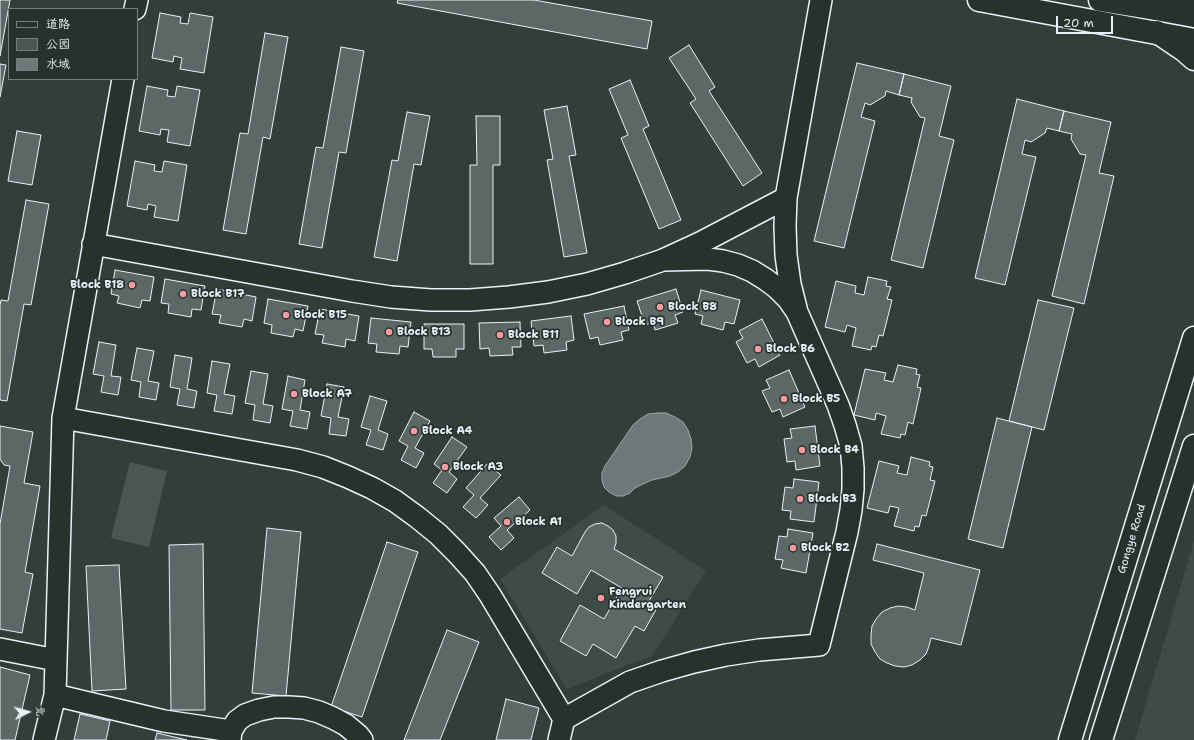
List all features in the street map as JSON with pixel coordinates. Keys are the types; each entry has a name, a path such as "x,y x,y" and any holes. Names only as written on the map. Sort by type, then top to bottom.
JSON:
{"main road":[{"path":"978,0 1194,40"},
{"path":"1100,0 1194,16"},
{"path":"1156,9 1174,7 1191,0"},
{"path":"1157,32 1194,59"},
{"name":"Gongye Road","path":"1070,740 1194,338"},
{"path":"1100,740 1194,446"}],"street":[{"path":"564,719 630,682 662,671 726,655 759,650 819,645 851,510 853,468 845,425 838,405 797,312 790,284 786,255 785,226 786,198 821,0"},
{"path":"44,740 55,695 63,418 122,80"},
{"path":"93,244 391,297 431,300 470,300 548,292 625,274 663,260 700,243 786,198"},
{"path":"663,260 708,259 738,265 752,271 777,288 788,299 797,312"},
{"path":"63,418 297,460 348,476 395,501 438,534 475,573 490,595 564,719 559,740"},
{"path":"0,649 56,660"},
{"path":"55,695 231,735 236,721 245,715 274,707 304,708 319,712 346,725 362,740"}],"shaded area":[{"name":"Fengrui Kindergarten","path":"604,505 706,571 652,656 567,689 500,579"},
{"path":"1194,541 1194,740 1135,740"}],"green space":[{"path":"130,462 167,471 149,547 111,538"}],"water":[{"path":"666,413 683,422 691,439 692,448 690,457 685,466 678,472 670,476 652,480 635,488 630,493 623,496 616,496 604,487 602,473 605,466 633,425 648,414"}],"building":[{"path":"0,0 10,0 8,8 0,56"},
{"path":"398,0 534,0 652,21 647,49 397,3"},
{"path":"160,13 181,17 180,23 188,24 190,13 213,17 204,73 180,69 182,58 174,56 173,62 152,58"},
{"path":"265,33 288,37 270,139 263,137 246,234 223,230 240,133 248,134"},
{"path":"689,45 715,87 709,91 762,173 743,186 690,103 696,99 669,58"},
{"path":"341,47 364,51 346,153 339,152 322,248 299,244 316,147 323,148"},
{"path":"857,63 904,74 899,95 886,91 885,96 870,105 865,103 861,117 875,121 844,248 814,241"},
{"path":"0,64 6,65 0,97"},
{"path":"904,74 951,86 939,136 954,140 923,268 891,260 925,118 920,117 911,102 912,98 899,95"},
{"path":"630,80 649,126 643,129 681,220 659,229 621,138 628,135 609,89"},
{"path":"147,86 168,90 167,96 175,97 177,86 200,90 190,146 167,142 169,130 161,129 160,135 139,131"},
{"path":"1017,99 1064,111 1059,131 1047,128 1045,133 1031,142 1025,140 1022,154 1036,157 1005,285 975,278"},
{"path":"567,106 576,155 569,156 587,253 564,257 547,160 553,159 544,110"},
{"path":"1064,111 1111,122 1099,173 1114,176 1084,304 1052,296 1086,155 1080,154 1071,139 1072,134 1059,131"},
{"path":"407,112 430,116 421,165 414,164 397,261 374,257 392,160 398,161"},
{"path":"476,116 500,116 500,165 493,165 493,264 470,264 470,165 477,165"},
{"path":"17,131 41,135 32,185 8,181"},
{"path":"135,161 155,165 154,171 162,172 164,161 187,165 178,221 154,217 156,206 148,204 147,210 127,206"},
{"path":"26,200 49,204 31,305 24,304 7,401 0,400 0,305 1,300 8,301"},
{"name":"Block B18","path":"115,270 154,277 150,301 142,300 140,308 117,303 119,296 111,294"},
{"path":"868,277 887,281 886,286 891,287 887,299 892,300 883,336 879,335 876,347 872,346 871,350 852,346 856,328 847,325 845,332 825,327 836,281 856,286 855,293 864,295"},
{"name":"Block B17","path":"165,279 205,286 201,310 192,309 191,317 168,313 169,304 161,303"},
{"path":"217,289 256,297 252,321 244,319 242,327 219,323 221,315 212,314"},
{"name":"Block B8","path":"676,289 683,312 675,315 678,323 655,330 653,322 645,325 637,301"},
{"path":"701,290 740,300 734,324 725,322 723,330 701,324 703,316 695,314"},
{"name":"Block B15","path":"268,299 308,306 303,331 295,329 293,337 271,333 272,325 264,323"},
{"path":"1038,300 1074,308 1044,430 1009,421"},
{"name":"Block B9","path":"624,306 629,330 621,332 623,340 600,345 598,337 590,339 584,314"},
{"path":"320,309 359,316 355,341 346,339 345,347 322,343 324,335 315,334"},
{"path":"571,316 574,340 566,342 567,350 544,353 543,345 534,346 531,321"},
{"name":"Block B13","path":"371,318 411,322 408,347 400,346 399,354 376,352 377,344 368,343"},
{"name":"Block B6","path":"762,319 780,355 759,367 755,359 747,363 736,342 743,338 739,331"},
{"name":"Block B11","path":"520,322 521,347 512,347 513,355 490,356 489,348 480,349 479,323"},
{"path":"424,324 464,324 464,349 456,349 456,357 433,357 432,349 424,349"},
{"path":"99,342 116,345 111,376 121,377 118,395 101,392 104,376 93,374"},
{"path":"137,348 154,351 148,381 159,383 156,400 139,397 141,382 131,380"},
{"path":"175,355 192,358 187,389 197,391 194,408 177,405 180,389 170,387"},
{"path":"212,361 230,364 224,394 235,396 232,414 214,411 217,395 207,393"},
{"path":"898,365 917,369 916,374 920,375 917,387 921,388 913,424 908,422 905,435 901,434 900,438 881,434 886,416 876,413 875,420 854,415 865,369 886,373 884,380 893,382"},
{"name":"Block B5","path":"789,370 805,407 783,417 780,409 772,412 762,391 770,388 766,380"},
{"path":"251,371 268,374 263,404 273,406 270,423 253,420 255,405 245,403"},
{"name":"Block A7","path":"288,376 305,380 300,410 310,412 307,429 290,426 293,411 282,409"},
{"path":"327,384 344,387 338,417 349,419 346,436 329,434 331,418 321,416"},
{"path":"370,396 387,401 378,430 388,434 383,450 366,445 371,430 361,427"},
{"name":"Block A4","path":"414,412 430,421 415,448 424,453 416,468 401,460 408,446 399,441"},
{"path":"997,418 1032,427 1003,548 968,539"},
{"path":"0,426 33,432 24,483 40,486 25,572 33,574 22,633 0,629 0,524 10,466 4,465 0,459"},
{"name":"Block B4","path":"815,426 820,466 796,470 795,461 787,462 784,439 792,438 790,429"},
{"name":"Block A3","path":"452,437 467,447 449,472 457,479 447,493 433,483 442,470 434,464"},
{"path":"911,457 930,462 929,466 933,467 930,480 935,481 926,516 922,515 919,527 915,526 914,531 894,526 899,508 890,506 888,513 867,508 879,461 899,466 897,473 907,475"},
{"path":"487,464 501,475 480,498 488,505 476,518 463,507 474,495 466,488"},
{"name":"Block B3","path":"794,479 819,482 814,522 790,519 791,511 782,510 785,487 793,488"},
{"name":"Block A1","path":"519,497 530,510 507,530 514,538 501,550 489,537 501,526 494,518"},
{"path":"602,523 613,530 616,536 614,549 663,577 649,601 658,606 644,631 635,626 616,658 593,644 586,656 560,641 580,605 604,619 622,588 591,570 577,594 542,573 557,547 572,556 589,527"},
{"path":"267,528 301,532 286,696 252,693"},
{"name":"Block B2","path":"788,529 813,533 806,573 781,568 783,560 775,559 779,536 787,537"},
{"path":"387,542 418,552 362,717 331,707"},
{"path":"203,544 205,710 171,710 169,545"},
{"path":"877,544 980,570 961,645 931,638 926,654 912,665 904,667 895,666 880,659 871,644 872,626 882,612 890,608 898,606 915,610 924,573 873,560"},
{"path":"119,565 126,689 92,691 86,566"},
{"path":"447,630 479,642 440,740 404,740"},
{"path":"0,667 30,675 15,740 0,740"},
{"path":"506,699 539,708 531,740 496,740"},
{"path":"80,714 110,721 106,740 74,740"},
{"path":"157,733 187,740 155,740"}],"place":[{"name":"Block B18","path":"132,285"},
{"name":"Block B17","path":"183,294"},
{"name":"Block B8","path":"660,307"},
{"name":"Block B15","path":"286,315"},
{"name":"Block B9","path":"607,322"},
{"name":"Block B13","path":"389,332"},
{"name":"Block B11","path":"500,335"},
{"name":"Block B6","path":"758,349"},
{"name":"Block A7","path":"294,394"},
{"name":"Block B5","path":"784,399"},
{"name":"Block A4","path":"414,431"},
{"name":"Block B4","path":"802,450"},
{"name":"Block A3","path":"445,467"},
{"name":"Block B3","path":"800,499"},
{"name":"Block A1","path":"507,522"},
{"name":"Block B2","path":"793,548"},
{"name":"Fengrui Kindergarten","path":"601,598"}]}
